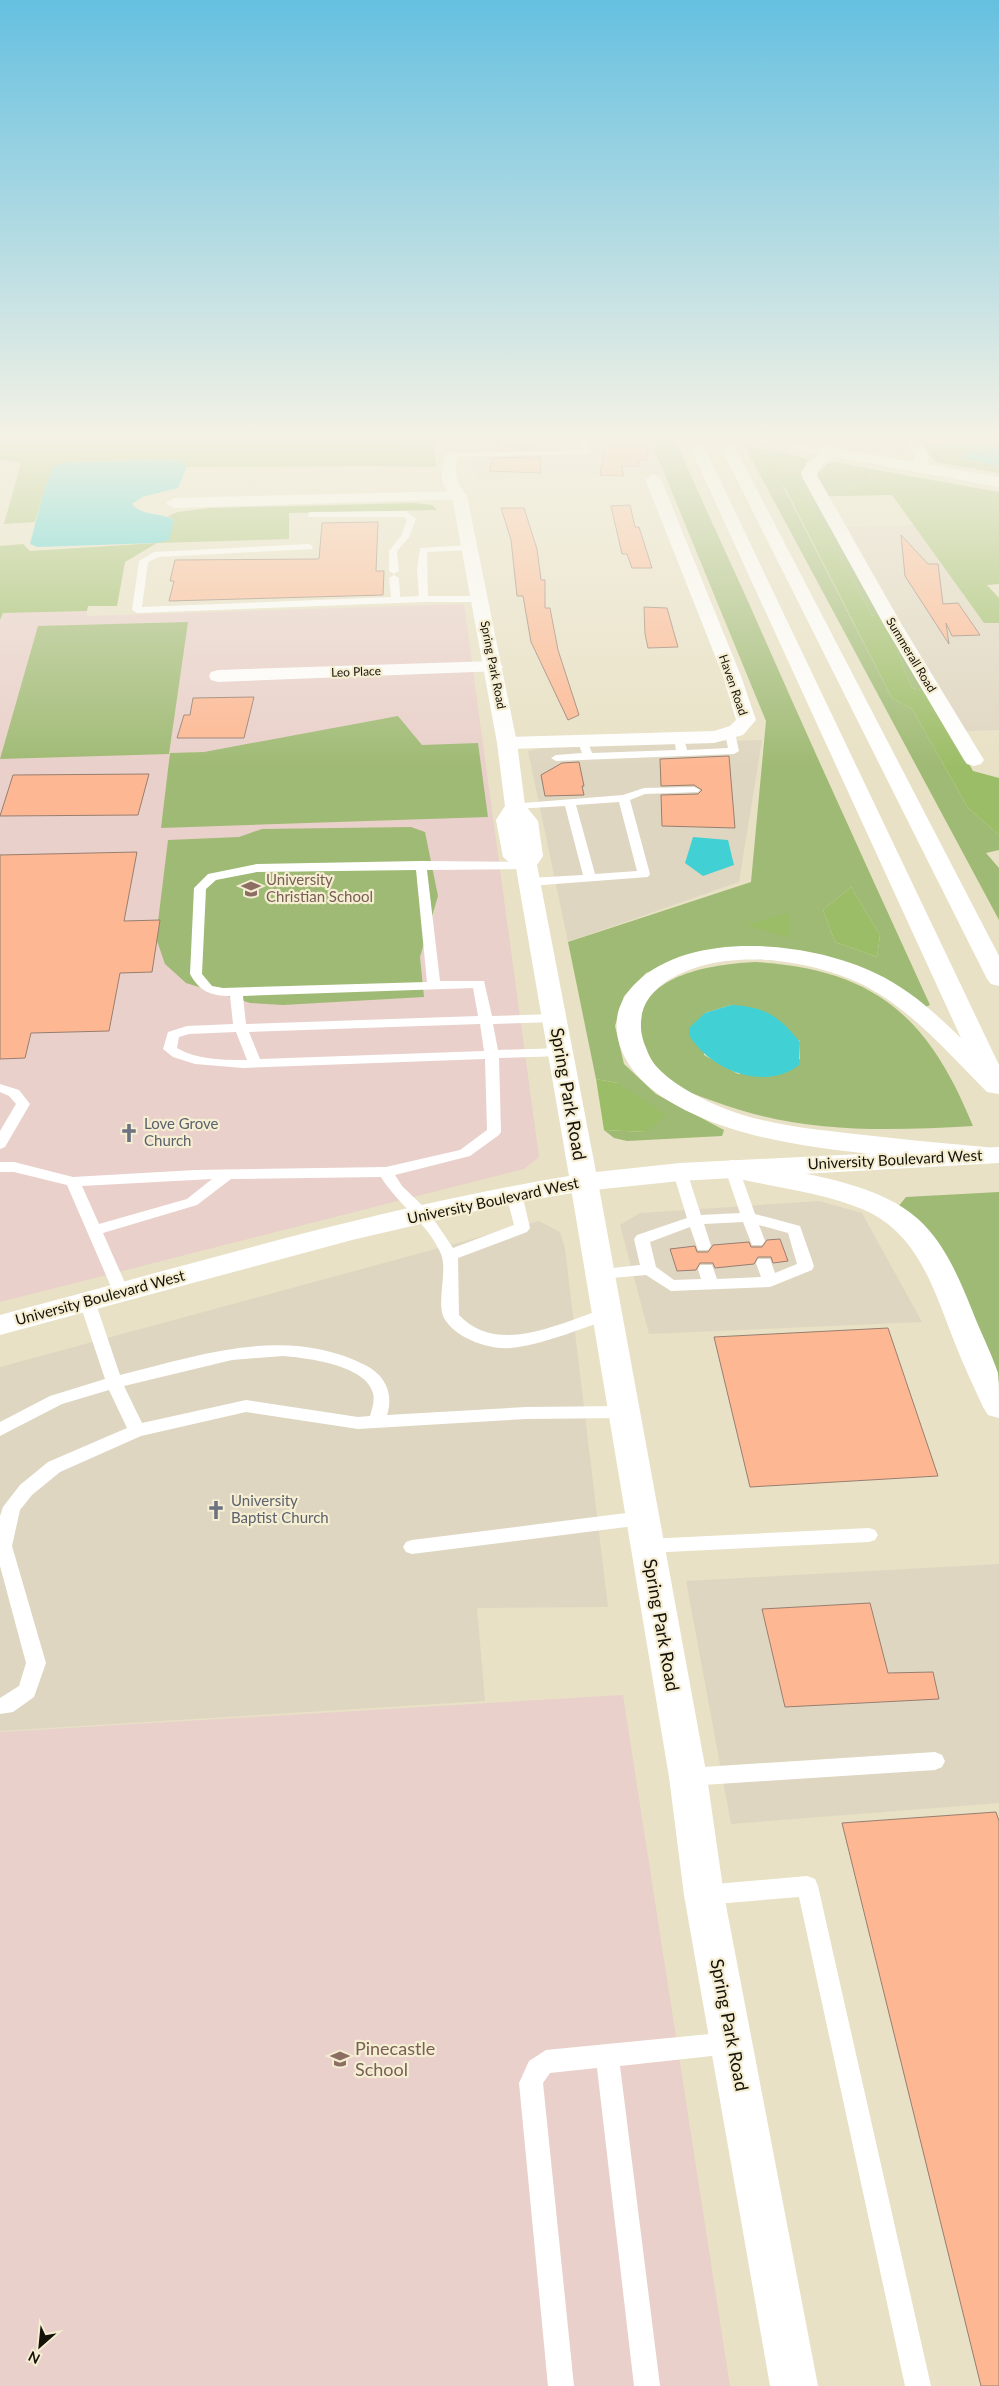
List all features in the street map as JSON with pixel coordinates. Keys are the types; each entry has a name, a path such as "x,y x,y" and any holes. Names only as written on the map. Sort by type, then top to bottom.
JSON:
{"main road":[{"name":"Haven Road","path":"508,743 585,748 681,745 730,733 743,725 746,720 732,676 680,545"},
{"path":"743,545 997,1090"},
{"path":"777,545 999,979"},
{"name":"Summerall Road","path":"848,545 892,625 974,760"},
{"name":"Spring Park Road","path":"470,548 508,743 515,806 507,820 514,857 528,874 561,1052 688,1776 704,1895 794,2386"},
{"name":"Leo Place","path":"218,676 494,667"},
{"path":"992,1155 900,1149 798,1135 739,1122 694,1104 664,1086 639,1061 628,1038 627,1023 629,1009 645,986 666,972 694,961 756,954 823,963 866,977 884,987 943,1036 997,1090"},
{"name":"University Boulevard West","path":"0,1325 352,1231 514,1194 584,1182 680,1172 992,1155"},
{"path":"732,1169 805,1184 874,1203 898,1216 916,1233 941,1270 972,1348 999,1407"}],"lane":[{"path":"396,600 393,551 398,545"},
{"path":"309,547 157,554 144,561 137,610 424,599 481,599"},
{"path":"393,551 470,548"},
{"path":"416,550 422,570 424,599"},
{"path":"556,758 585,748"},
{"path":"515,806 624,798 644,792 694,790"},
{"path":"0,1149 7,1167 73,1182 227,1175 386,1172 465,1153 494,1132 492,1055 479,984 214,993 201,984 196,974 200,888 212,877 257,868 421,865 590,878 644,874 624,798"},
{"path":"569,801 590,878"},
{"path":"421,865 434,986"},
{"path":"236,992 240,1027 255,1063"},
{"path":"554,1018 187,1030 173,1035 170,1049 179,1056 211,1062 255,1063 561,1052"},
{"path":"0,1088 10,1090 19,1097 22,1104 0,1144"},
{"path":"732,1169 757,1241"},
{"path":"386,1172 396,1189 423,1214 450,1255 451,1316 463,1329 486,1339 510,1342 607,1314"},
{"path":"680,1172 703,1246"},
{"path":"94,1231 192,1202 227,1175"},
{"path":"73,1182 121,1292"},
{"path":"450,1255 522,1228 514,1194"},
{"path":"600,1274 648,1270 672,1286 708,1277 770,1282 806,1266 795,1230 748,1217 695,1220 642,1238 648,1270"},
{"path":"764,1263 770,1282"},
{"path":"87,1302 114,1382 137,1431"},
{"path":"0,1430 56,1400 114,1382 206,1360 272,1350 333,1357 355,1365 370,1375 380,1389 382,1402 377,1420"},
{"path":"0,1706 6,1706 27,1691 36,1663 3,1546 6,1525 12,1507 26,1490 54,1467 137,1431 246,1406 358,1423 377,1420 526,1413 624,1412"},
{"path":"412,1547 645,1532 869,1535"},
{"path":"688,1776 935,1761"},
{"path":"704,1895 807,1886 918,2386"},
{"path":"561,2386 531,2082 537,2069 546,2062 732,2042"},
{"path":"607,2056 647,2386"}],"shaded area":[{"path":"856,545 929,545 984,623 999,623 999,730 964,731"},
{"name":"University Christian School","path":"464,604 539,1157 524,1169 0,1302 0,620 3,613 87,611 87,616"},
{"path":"762,740 739,882 568,942 528,751 553,746"},
{"path":"819,1201 862,1213 922,1322 649,1334 620,1225 640,1213"},
{"path":"539,1221 560,1232 565,1249 608,1607 477,1608 485,1701 0,1731 0,1367"},
{"path":"999,1564 999,1803 731,1824 686,1581"},
{"name":"Pinecastle School","path":"623,1695 730,2386 0,2386 0,1732"}],"green space":[{"path":"24,545 30,551 120,545 153,545 125,562 117,606 88,606 87,611 3,613 0,620 0,546"},
{"path":"694,545 723,545 930,1005 923,1008 861,969 694,953 646,973 624,996 615,1026 624,1064 656,1094 724,1130 722,1136 627,1141 614,1138 604,1130 646,1132 618,1083 596,1079 568,942 751,882 766,721","holes":["851,887 880,935 877,957 835,942 823,910"]},
{"path":"798,545 814,545 892,698 912,709 968,808 999,835 999,850 986,853 999,868 999,920"},
{"path":"814,545 833,545 872,615 884,618 912,688 928,691 973,771 999,778 999,835 968,808 912,709 892,698"},
{"path":"833,545 844,545 928,691 912,688 884,619 872,615"},
{"path":"928,545 999,545 999,584 987,585 999,598 999,623 984,623"},
{"path":"188,622 169,754 0,759 38,626"},
{"path":"398,716 422,745 478,743 488,817 161,828 170,753 204,752"},
{"path":"411,827 425,832 438,896 420,957 424,997 283,1005 250,1003 186,983 165,964 156,938 168,840 239,837 262,829"},
{"path":"851,887 880,935 877,957 835,942 823,910"},
{"path":"789,913 790,938 746,925"},
{"path":"755,962 797,967 834,975 866,988 893,1006 917,1028 937,1056 956,1088 973,1126 875,1129 812,1125 748,1112 699,1096 675,1084 663,1075 653,1063 642,1043 641,1024 644,1007 653,993 667,982 702,969","holes":["731,1005 800,1041 800,1059 738,1074 704,1055 705,1013"]},
{"path":"596,1079 618,1083 667,1115 646,1132 604,1130"},
{"path":"999,1192 999,1383 984,1346 898,1207 906,1197"}],"water":[{"path":"34,545 87,545 38,547"},
{"path":"693,837 728,840 734,865 703,876 685,863"},
{"path":"731,1005 762,1010 785,1025 800,1042 799,1065 785,1073 770,1077 754,1077 724,1067 710,1058 689,1035 689,1028 705,1013"}],"building":[{"path":"320,545 377,545 376,571 384,571 383,595 169,601 174,581 170,581 175,560 319,559"},
{"path":"512,545 536,545 541,580 545,580 545,608 550,608 558,650 579,715 568,720 531,642 523,596 517,596"},
{"path":"620,545 645,545 652,568 632,568 627,554 622,554"},
{"path":"902,545 911,545 928,564 938,564 943,604 958,603 980,635 952,636 946,623 949,644 905,576"},
{"path":"644,607 667,608 678,647 648,648 645,634"},
{"path":"254,697 244,738 177,738 184,715 190,715 193,698"},
{"path":"729,756 735,828 662,826 661,795 698,794 702,790 694,785 661,786 660,759"},
{"path":"579,762 584,795 545,796 541,775 562,763"},
{"path":"149,774 138,815 0,816 13,775"},
{"path":"137,852 124,921 160,920 152,972 120,973 109,1031 31,1033 25,1058 0,1059 0,855"},
{"path":"780,1239 788,1261 773,1263 771,1257 758,1257 754,1264 715,1268 713,1263 700,1263 696,1270 677,1271 670,1249 695,1246 697,1252 708,1252 713,1245 749,1242 751,1247 762,1247 767,1240"},
{"path":"888,1328 938,1476 750,1487 714,1337"},
{"path":"870,1603 888,1673 933,1672 939,1699 785,1707 762,1609"},
{"path":"996,1812 999,1821 999,2386 981,2386 842,1823"}],"place":[{"name":"University Christian School","path":"251,889"},
{"name":"Love Grove Church","path":"129,1133"},
{"name":"University Baptist Church","path":"216,1510"},
{"name":"Pinecastle School","path":"340,2059"}]}
